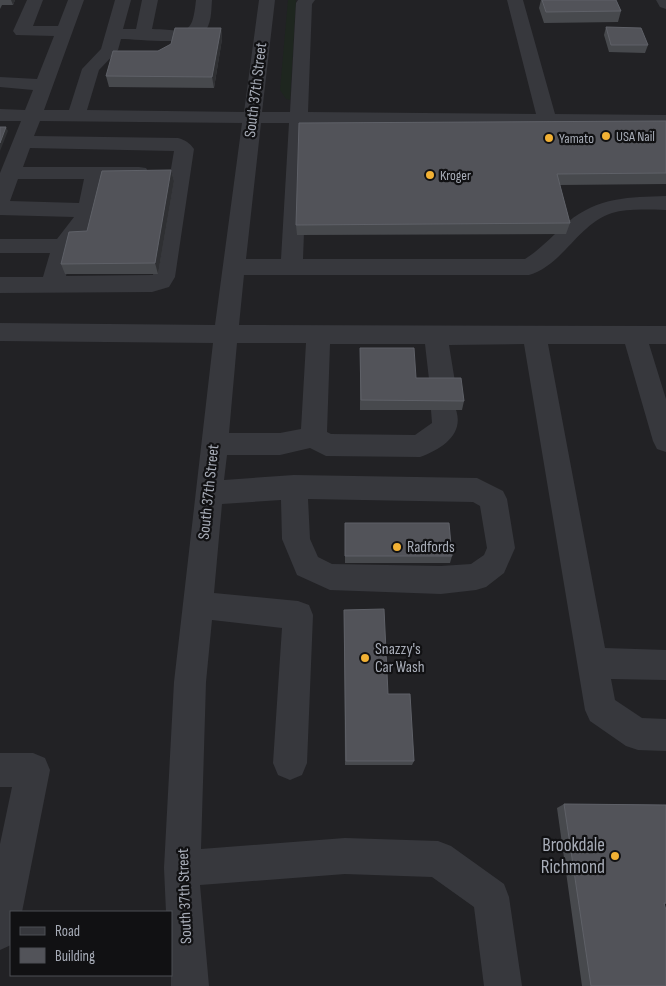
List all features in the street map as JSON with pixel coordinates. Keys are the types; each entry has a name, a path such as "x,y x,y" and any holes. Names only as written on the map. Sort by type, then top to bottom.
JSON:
{"street":[{"path":"36,0 14,31 64,31"},
{"path":"76,0 0,200 88,210"},
{"path":"76,116 91,69 108,50 123,0"},
{"path":"143,34 150,0"},
{"path":"113,34 188,35 200,28 204,0"},
{"name":"South 37th Street","path":"190,986 182,868 190,682 233,267 267,0"},
{"path":"292,268 304,4 308,0"},
{"path":"514,0 548,120"},
{"path":"664,0 666,4"},
{"path":"0,82 45,85"},
{"path":"0,115 666,122"},
{"path":"0,285 152,284 161,281 164,277 184,150 178,144 23,142"},
{"path":"10,173 180,174"},
{"path":"52,284 63,246 83,220 88,210 95,173"},
{"path":"233,267 529,267 542,260 592,214 603,208 615,205 666,203"},
{"path":"0,246 63,246"},
{"path":"0,332 436,336 666,335"},
{"path":"314,437 318,334"},
{"path":"534,335 601,710 638,734 666,735"},
{"path":"634,335 666,441"},
{"path":"214,444 280,444 314,437 326,445 420,446 445,428 436,336"},
{"path":"209,493 294,487 477,490 493,499 501,548 494,564 476,577 441,580 330,577 307,566 296,539 294,487"},
{"path":"198,605 298,616 290,763"},
{"path":"592,663 666,665"},
{"path":"0,770 33,770 0,931"},
{"path":"182,868 345,856 438,859 491,897 503,986"}],"shaded area":[{"path":"0,0 666,0 666,986 0,986"},
{"path":"288,0 296,0 290,100 286,99 280,90"}],"building":[{"path":"542,0 616,0 621,11 546,12"},
{"path":"606,27 641,28 648,45 611,45"},
{"path":"175,28 221,28 212,77 106,76 113,51 158,51 171,44"},
{"path":"666,121 666,173 557,174 570,223 296,225 299,123"},
{"path":"0,127 6,127 0,143"},
{"path":"171,170 155,263 61,264 69,232 87,231 102,171"},
{"path":"360,348 414,348 416,378 461,378 464,401 361,400"},
{"name":"Radfords","path":"345,523 449,523 452,556 345,556"},
{"name":"Snazzy's Car Wash","path":"384,609 388,694 410,694 414,761 346,761 344,610"},
{"name":"Brookdale Richmond","path":"564,804 666,805 666,903 664,903 666,910 666,986 591,986"}],"place":[{"name":"USA Nail","path":"606,136"},
{"name":"Yamato","path":"549,138"},
{"name":"Kroger","path":"430,175"},
{"name":"Radfords","path":"397,547"},
{"name":"Snazzy's Car Wash","path":"365,658"},
{"name":"Brookdale Richmond","path":"615,856"}]}
